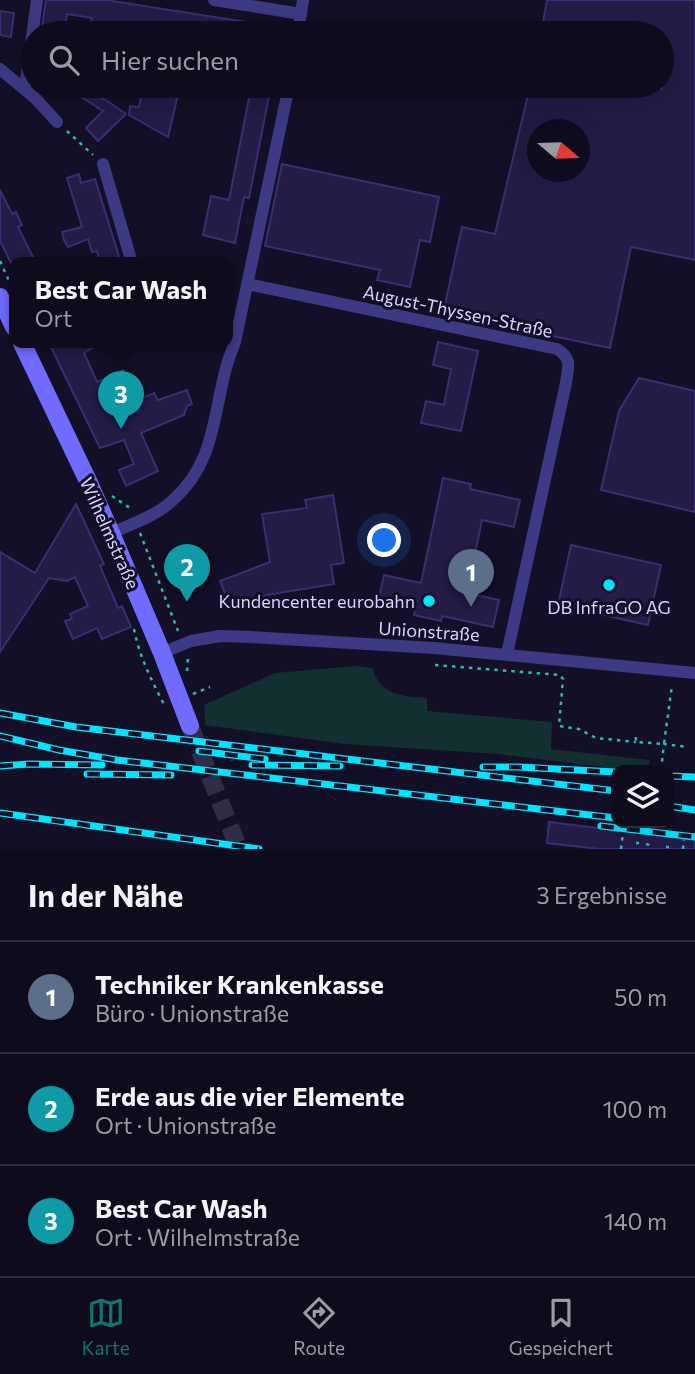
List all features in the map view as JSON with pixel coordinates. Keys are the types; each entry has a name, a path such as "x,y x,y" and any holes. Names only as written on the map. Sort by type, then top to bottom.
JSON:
{"main road":[{"path":"0,297 9,316"},
{"name":"Wilhelmstraße","path":"24,348 111,533 190,726"}],"street":[{"path":"34,21 37,0"},
{"path":"214,0 301,14"},
{"path":"300,21 303,0"},
{"path":"0,69 21,85"},
{"path":"34,98 57,122"},
{"path":"233,334 247,284 286,98"},
{"path":"103,164 130,257"},
{"name":"August-Thyssen-Straße","path":"247,284 557,349 566,354 569,363 566,383 507,654"},
{"path":"111,533 143,520 172,502 189,484 202,464 212,435 230,348"},
{"name":"Unionstraße","path":"162,653 191,641 220,636 434,648 695,673"}],"path":[{"path":"57,122 103,164"},
{"path":"0,261 9,280"},
{"path":"133,624 137,645 165,706"},
{"path":"435,665 559,675 563,679 559,726 580,727 596,738 636,739 688,747"},
{"path":"662,765 674,671"},
{"path":"621,849 623,833"},
{"path":"677,848 683,849 684,840"},
{"path":"622,842 628,842"}],"green space":[{"path":"357,666 372,668 381,684 393,693 427,698 427,711 552,722 551,749 650,760 650,765 611,765 611,768 498,754 345,744 205,725 204,705 275,673"}],"building":[{"path":"46,0 112,0 240,21 91,21 92,18 67,14 66,21 43,21"},
{"path":"547,0 695,0 695,260 631,247 610,348 443,313 462,227 495,234 527,98 674,98 674,21 543,21"},
{"path":"0,11 14,13 11,37 0,35"},
{"path":"83,98 103,98 126,114 98,141 86,128 103,111"},
{"path":"141,98 177,98 168,137 129,115 130,106 139,107"},
{"path":"249,98 269,98 249,198 244,197 235,243 203,235 211,196 229,200"},
{"path":"282,164 439,197 430,242 420,240 410,287 377,280 380,270 265,246"},
{"path":"79,174 81,183 95,179 119,257 98,257 97,251 92,252 88,239 68,247 62,232 82,227 67,178"},
{"path":"0,190 12,214 16,212 22,225 18,227 33,257 9,259 0,241"},
{"path":"438,342 478,351 461,431 421,423 426,401 444,405 451,369 433,365"},
{"path":"51,348 92,348 84,353 97,382 123,370 128,380 109,389 116,409 154,393 158,400 187,390 192,404 187,406 184,415 141,433 158,471 126,486 119,470 134,464 124,440 100,448"},
{"path":"639,378 695,391 695,512 601,490 619,411"},
{"path":"443,478 471,484 470,489 520,500 514,527 482,520 467,593 499,600 493,627 442,616 441,621 414,615 415,610 378,602 384,575 421,583"},
{"path":"333,495 344,563 331,565 334,584 267,595 231,608 220,581 270,562 262,514 307,508 305,500"},
{"path":"76,504 104,564 100,566 118,608 122,606 131,627 102,639 97,628 73,639 65,621 72,619 70,614 88,606 75,577 67,581 49,578 0,652 0,552 35,573"},
{"name":"DB InfraGO AG","path":"571,545 661,565 648,625 558,605"},
{"path":"549,822 695,840 695,849 599,849 547,843"}],"tunnel":[{"path":"190,726 239,849"}],"railway":[{"path":"0,713 76,727 611,790"},
{"path":"0,736 117,760 611,817"},
{"path":"199,751 265,759"},
{"path":"0,766 102,765"},
{"path":"252,765 340,766"},
{"path":"483,767 611,772"},
{"path":"87,774 171,775"},
{"path":"674,776 695,777"},
{"path":"674,807 695,810"},
{"path":"0,813 259,849"},
{"path":"601,826 695,837"}],"place":[{"name":"Best Car Wash","path":"121,429"},
{"name":"DB InfraGO AG","path":"609,585"},
{"name":"Kundencenter eurobahn","path":"429,601"},
{"name":"Erde aus die vier Elemente","path":"187,602"},
{"name":"Techniker Krankenkasse","path":"471,607"}]}
